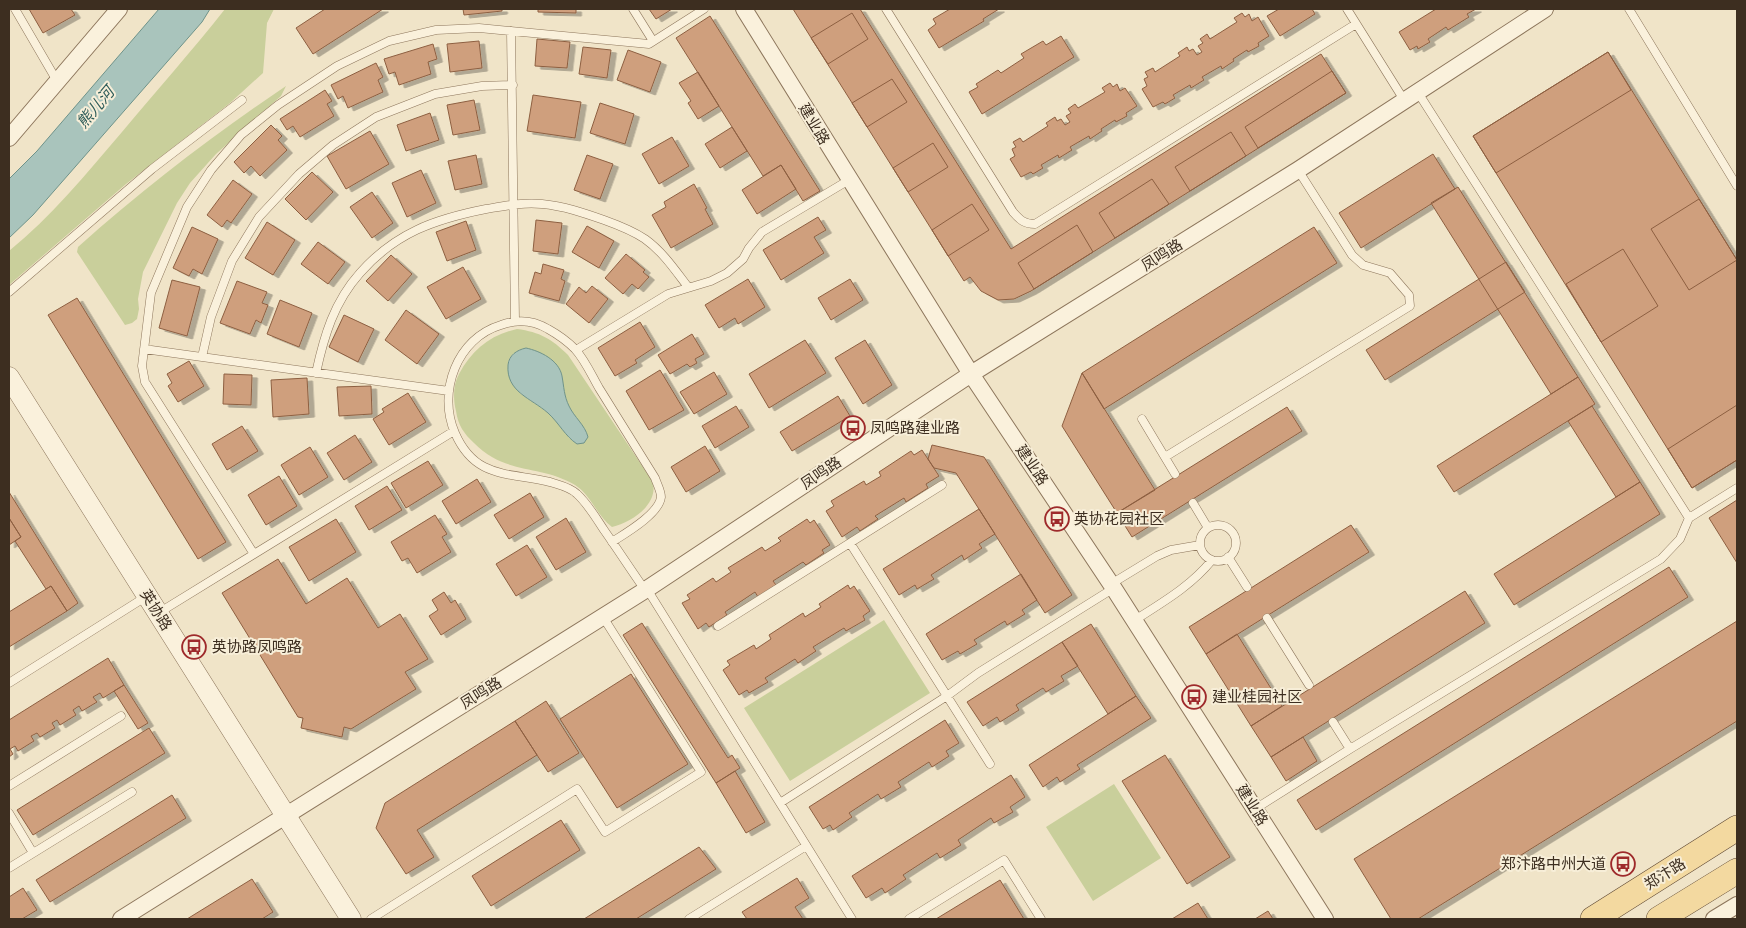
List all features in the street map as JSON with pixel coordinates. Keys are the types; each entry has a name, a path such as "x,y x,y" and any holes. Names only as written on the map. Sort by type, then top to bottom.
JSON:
{"main road":[{"name":"郑汴路","path":"1593,919 1737,828"},
{"path":"1659,919 1737,871"}],"street":[{"path":"9,138 118,9"},
{"name":"建业路","path":"744,9 970,374 1113,586 1325,919"},
{"name":"凤鸣路","path":"121,919 646,589 970,374 1298,170 1410,95 1545,9"},
{"name":"英协路","path":"9,377 352,919"},
{"path":"1714,919 1737,905"}],"lane":[{"path":"15,9 57,81"},
{"path":"634,9 654,42"},
{"path":"254,554 145,382 142,366 151,292 187,207 210,170 241,135 278,105 336,66 389,41 436,30 479,28 649,44 704,9"},
{"path":"886,9 1013,212 1026,224 1035,224 1356,24"},
{"path":"1347,9 1356,24 1410,95 1689,518"},
{"path":"1628,9 1737,186"},
{"path":"511,31 515,321"},
{"path":"202,357 211,317 232,261 259,217 299,174 333,145 376,117 435,94 482,86 512,85"},
{"path":"9,292 152,169 242,100"},
{"path":"1165,457 1410,306 1409,295 1390,273 1363,265 1352,255 1298,170"},
{"path":"576,350 668,294 711,281 727,273 743,259 762,232 849,180"},
{"path":"316,373 324,337 338,304 360,274 386,248 417,229 451,216 514,204 541,204 578,211 623,227 644,239 659,250 688,287"},
{"path":"612,542 649,516 658,506 661,496 655,478 576,350 548,329 530,321 515,321 491,328 473,339 462,353 452,375 447,398 454,431 464,450 478,464 493,472 554,483 577,493 590,509 612,542 646,589 852,919"},
{"path":"144,349 449,391"},
{"path":"1142,419 1175,474"},
{"path":"158,614 454,431"},
{"path":"718,626 942,485"},
{"path":"1255,809 1661,559 1680,539 1689,518 1737,488"},
{"path":"1193,503 1208,528"},
{"path":"1221,526 1226,527 1232,533 1235,544 1234,550 1228,557 1218,561 1212,560 1202,552 1200,546 1203,533 1208,528 1221,526"},
{"path":"850,543 990,764"},
{"path":"780,803 947,696 978,673 1156,556 1171,550 1200,546"},
{"path":"1228,557 1247,587"},
{"path":"1135,620 1185,587 1212,560"},
{"path":"9,683 148,596"},
{"path":"371,919 577,789 605,832 701,772 603,616"},
{"path":"1267,618 1309,685"},
{"path":"9,786 121,716"},
{"path":"1333,722 1350,749"},
{"path":"9,868 132,792"},
{"path":"9,814 33,853"},
{"path":"689,919 806,846"},
{"path":"909,919 1004,860 1041,919"}],"green space":[{"path":"225,9 274,9 267,23 263,73 230,103 126,184 9,285 9,251 39,224 82,179"},
{"path":"286,86 281,96 216,154 190,183 177,203 143,272 138,299 137,319 125,325 77,252 78,247 179,163"},
{"path":"517,329 539,334 557,345 568,355 653,482 652,498 635,517 612,527 581,489 575,485 549,474 499,461 486,453 464,433 458,421 454,402 457,378 464,365 476,351 498,335","holes":["526,348 562,374 566,398 578,420 570,439 550,415 519,392 511,378 508,362 514,354"]},
{"path":"884,620 930,693 790,781 744,708"},
{"path":"1114,784 1161,858 1093,901 1046,827"}],"water":[{"name":"熊儿河","path":"159,9 210,9 202,22 33,215 9,238 9,179 37,151"},
{"path":"526,348 548,357 557,365 562,376 567,402 588,437 584,443 577,444 573,441 548,413 521,394 511,382 508,374 510,358"}],"building":[{"path":"29,9 71,9 75,15 43,33"},
{"path":"325,9 383,9 313,54 296,28"},
{"path":"463,9 502,9 502,11 464,15"},
{"path":"538,9 576,9 576,13 538,12"},
{"path":"649,9 672,9 656,19"},
{"path":"793,9 860,9 1011,249 1321,54 1346,93 1031,291 1014,299 998,300 981,291 970,277 964,281"},
{"path":"950,9 999,9 983,19 984,21 939,48 928,30 936,24 933,19"},
{"path":"1279,9 1312,9 1315,14 1280,36 1267,16"},
{"path":"1436,9 1476,9 1467,14 1469,17 1448,30 1446,27 1428,39 1430,42 1418,49 1417,46 1410,50 1399,32"},
{"path":"852,13 868,39 828,64 811,38"},
{"path":"1242,13 1245,17 1249,14 1252,21 1258,17 1269,36 1258,43 1259,46 1248,52 1247,50 1222,69 1221,66 1202,77 1204,80 1191,88 1190,85 1173,95 1175,98 1165,104 1163,102 1153,107 1142,89 1147,86 1144,79 1148,77 1145,72 1153,68 1155,72 1180,56 1178,53 1187,47 1189,51 1193,49 1197,55 1202,52 1198,46 1203,43 1200,39 1207,34 1210,39 1237,22 1234,18"},
{"path":"710,16 820,191 803,201 781,165 763,176 676,38"},
{"path":"1061,36 1074,57 982,114 969,92 978,87 976,84 998,70 1001,73 1024,58 1021,54 1043,41 1046,45"},
{"path":"537,39 570,42 567,68 535,66"},
{"path":"479,41 482,68 450,72 447,44"},
{"path":"433,44 437,59 428,62 431,74 399,85 395,72 389,74 384,59"},
{"path":"583,47 611,50 607,78 579,74"},
{"path":"628,50 661,62 650,92 617,80"},
{"path":"1608,52 1631,90 1496,173 1473,136"},
{"path":"1608,52 1737,260 1737,460 1692,488 1473,136"},
{"path":"376,63 383,77 378,80 383,92 348,108 343,96 338,99 331,85"},
{"path":"1332,71 1346,93 1258,148 1245,127"},
{"path":"698,72 719,106 698,119 688,103 691,101 679,83"},
{"path":"892,79 907,102 867,127 852,103"},
{"path":"1110,83 1113,87 1117,84 1120,91 1125,88 1137,106 1126,113 1127,116 1116,122 1115,120 1090,139 1089,136 1070,147 1072,150 1059,158 1058,155 1041,165 1043,168 1033,174 1031,172 1021,177 1010,159 1015,156 1012,149 1016,147 1013,142 1020,138 1023,142 1048,126 1046,123 1055,117 1057,121 1061,119 1065,125 1070,122 1066,116 1071,113 1068,109 1075,104 1078,108 1105,92 1102,88"},
{"path":"325,90 332,101 327,104 334,116 300,137 293,126 287,130 280,119"},
{"path":"533,95 581,102 575,138 527,131"},
{"path":"474,100 480,130 453,135 447,105"},
{"path":"600,103 634,114 625,144 590,133"},
{"path":"430,113 439,140 406,151 397,125"},
{"path":"271,125 282,136 278,140 287,150 260,176 251,166 244,173 234,162"},
{"path":"732,127 747,151 720,168 705,144"},
{"path":"370,131 389,164 346,189 327,156"},
{"path":"1231,132 1246,156 1190,191 1175,167"},
{"path":"672,137 689,166 659,184 642,154"},
{"path":"933,143 948,167 908,192 893,168"},
{"path":"1433,154 1455,189 1361,248 1339,213"},
{"path":"476,155 482,184 455,190 448,161"},
{"path":"587,155 613,164 600,199 574,190"},
{"path":"781,165 796,189 757,214 742,190"},
{"path":"421,170 436,203 407,217 392,183"},
{"path":"312,172 333,192 306,220 285,199"},
{"path":"1152,179 1169,204 1115,238 1099,213"},
{"path":"233,180 252,194 231,223 227,220 222,227 207,215"},
{"path":"694,184 713,224 671,248 652,215 666,207 664,202"},
{"path":"1458,187 1578,377 1551,394 1431,203"},
{"path":"372,192 393,223 372,238 350,207"},
{"path":"1699,199 1737,260 1689,290 1651,229"},
{"path":"972,204 989,230 948,256 932,230"},
{"path":"818,217 826,230 814,237 824,253 781,280 763,250"},
{"path":"536,220 562,223 558,254 533,251"},
{"path":"466,221 476,250 447,261 436,232"},
{"path":"267,222 295,240 273,275 245,258"},
{"path":"1077,225 1093,252 1034,289 1018,263"},
{"path":"587,226 614,241 599,268 572,252"},
{"path":"192,227 218,239 202,274 193,269 189,276 173,268"},
{"path":"1314,227 1337,263 1104,409 1082,373"},
{"path":"318,242 345,262 328,284 301,264"},
{"path":"1623,249 1658,306 1601,342 1566,284"},
{"path":"626,254 645,270 643,272 649,277 638,289 632,284 623,294 605,278"},
{"path":"391,255 412,274 388,301 366,281"},
{"path":"1506,262 1525,292 1385,380 1366,350"},
{"path":"543,264 564,270 561,279 565,281 559,301 529,293 535,272 541,274"},
{"path":"463,267 481,299 446,319 427,287"},
{"path":"748,279 765,307 738,324 735,318 719,328 705,305"},
{"path":"850,279 863,300 831,320 818,298"},
{"path":"172,280 200,287 187,336 159,328"},
{"path":"237,281 267,292 262,303 268,305 261,323 256,320 250,334 220,323"},
{"path":"592,286 608,299 589,323 566,304 579,287 586,293"},
{"path":"77,298 226,542 198,559 48,315"},
{"path":"280,300 312,313 299,347 267,334"},
{"path":"406,310 439,334 417,364 385,340"},
{"path":"344,315 374,329 358,362 329,347"},
{"path":"640,322 655,347 635,360 637,363 615,376 598,348"},
{"path":"692,334 704,354 695,359 697,363 690,367 687,364 670,374 658,355"},
{"path":"805,340 826,373 769,408 749,374"},
{"path":"865,340 892,385 863,404 835,358"},
{"path":"189,361 204,386 178,402 168,386 172,383 167,374"},
{"path":"660,370 684,410 649,430 626,391"},
{"path":"714,372 727,394 694,414 680,392"},
{"path":"1082,373 1155,490 1117,513 1062,426"},
{"path":"224,374 252,375 251,405 223,404"},
{"path":"1578,377 1595,404 1454,492 1437,466"},
{"path":"307,378 309,414 273,417 271,380"},
{"path":"371,386 372,414 339,416 337,387"},
{"path":"408,393 426,422 389,445 373,419 384,412 382,409"},
{"path":"838,396 850,416 792,451 780,432"},
{"path":"1737,405 1737,460 1692,488 1668,449"},
{"path":"736,406 749,427 715,448 702,426"},
{"path":"1592,406 1640,482 1616,497 1568,421"},
{"path":"1287,407 1302,431 1132,537 1117,513"},
{"path":"242,426 258,451 227,470 212,444"},
{"path":"355,435 372,462 344,480 327,453"},
{"path":"932,445 984,457 1072,595 1045,613 956,473 934,468 928,459"},
{"path":"705,446 720,471 686,492 671,467"},
{"path":"310,447 328,477 299,495 281,465"},
{"path":"922,450 939,476 926,484 928,488 906,502 904,498 875,516 878,519 860,531 857,527 842,537 826,511 834,506 831,501 864,481 866,485 881,476 879,472 911,451 914,455"},
{"path":"428,461 443,485 406,508 391,483"},
{"path":"279,476 297,506 266,525 248,495"},
{"path":"477,479 491,502 456,524 442,501"},
{"path":"1640,482 1660,514 1514,605 1494,574"},
{"path":"387,486 402,510 369,530 355,506"},
{"path":"9,492 78,603 67,611 51,586 46,589 15,541 21,537 9,518"},
{"path":"530,493 544,517 509,539 494,515"},
{"path":"1737,500 1737,563 1709,518"},
{"path":"979,509 995,534 979,544 982,548 964,560 962,555 931,575 934,579 917,589 915,585 899,595 883,569"},
{"path":"435,515 447,534 442,537 451,552 417,573 408,558 402,561 391,542"},
{"path":"9,518 21,537 9,545"},
{"path":"566,518 586,552 556,570 536,537"},
{"path":"336,519 356,552 309,581 289,547"},
{"path":"807,519 810,523 814,520 830,545 822,550 824,553 806,565 803,562 773,581 776,585 758,597 755,592 725,612 727,615 709,627 706,623 698,629 682,603 690,599 687,595 713,578 716,582 731,572 728,568 762,547 765,551 781,541 778,538"},
{"path":"1351,525 1369,552 1206,654 1189,627"},
{"path":"527,545 547,577 516,596 496,564"},
{"path":"278,559 306,604 347,578 378,628 400,614 428,659 405,672 416,689 351,729 344,727 342,737 301,728 303,718 298,717 222,593"},
{"path":"1669,567 1688,597 1316,830 1297,800"},
{"path":"1021,574 1037,600 1022,610 1025,614 1007,625 1005,621 974,640 977,644 960,654 958,651 942,660 926,634"},
{"path":"848,585 850,589 854,586 870,611 863,616 865,620 846,631 844,628 813,647 816,651 798,663 795,659 765,678 768,682 749,693 747,690 739,695 723,670 730,665 727,661 754,645 756,649 771,639 769,635 803,613 805,617 821,607 819,604"},
{"path":"51,586 67,611 9,647 9,612"},
{"path":"1465,591 1485,623 1271,757 1251,726"},
{"path":"444,592 451,603 455,600 466,619 441,635 429,616 438,610 432,600"},
{"path":"1737,621 1737,721 1418,919 1391,919 1354,859"},
{"path":"642,623 728,758 732,755 740,768 716,783 623,635"},
{"path":"1091,624 1136,696 1108,714 1062,642"},
{"path":"1237,634 1282,706 1251,726 1206,654"},
{"path":"1062,642 1078,666 1061,676 1064,681 1046,692 1043,688 1016,705 1019,710 1000,722 997,717 983,726 967,702"},
{"path":"108,658 124,685 103,698 100,693 93,697 97,702 82,711 79,706 73,710 76,715 60,725 57,720 52,723 55,728 40,737 37,733 31,736 34,741 18,751 15,746 10,749 13,754 9,757 9,720"},
{"path":"631,674 688,764 617,808 560,719"},
{"path":"124,685 148,723 138,729 114,691"},
{"path":"1136,696 1151,718 1077,765 1080,769 1060,782 1057,777 1043,787 1029,765"},
{"path":"546,701 579,753 548,772 515,721"},
{"path":"945,720 959,743 946,751 949,756 932,767 929,762 898,782 901,787 881,799 878,794 849,813 852,817 833,830 830,825 823,829 809,807"},
{"path":"515,721 537,755 417,830 434,857 406,874 376,828 385,803"},
{"path":"149,728 165,753 33,835 17,810"},
{"path":"1303,737 1317,761 1286,781 1271,757"},
{"path":"1165,755 1230,857 1187,884 1122,781"},
{"path":"735,771 765,822 746,833 716,783"},
{"path":"1011,775 1025,797 1010,807 1013,812 994,823 991,818 958,840 961,845 940,858 937,853 903,875 906,879 885,893 882,888 866,898 852,876"},
{"path":"172,795 186,818 50,902 36,880"},
{"path":"561,820 580,850 491,906 472,876"},
{"path":"699,847 716,869 636,919 584,919"},
{"path":"797,878 809,898 795,907 803,919 747,919 742,912"},
{"path":"252,879 273,912 262,919 187,919"},
{"path":"1000,880 1024,919 936,919"},
{"path":"23,888 37,910 22,919 9,919 9,897"},
{"path":"1198,903 1208,919 1172,919"},
{"path":"1268,911 1273,919 1255,919"}],"place":[{"name":"凤鸣路建业路","path":"853,428"},
{"name":"英协花园社区","path":"1057,519"},
{"name":"英协路凤鸣路","path":"194,647"},
{"name":"建业桂园社区","path":"1194,697"},
{"name":"郑汴路中州大道","path":"1623,864"}]}
